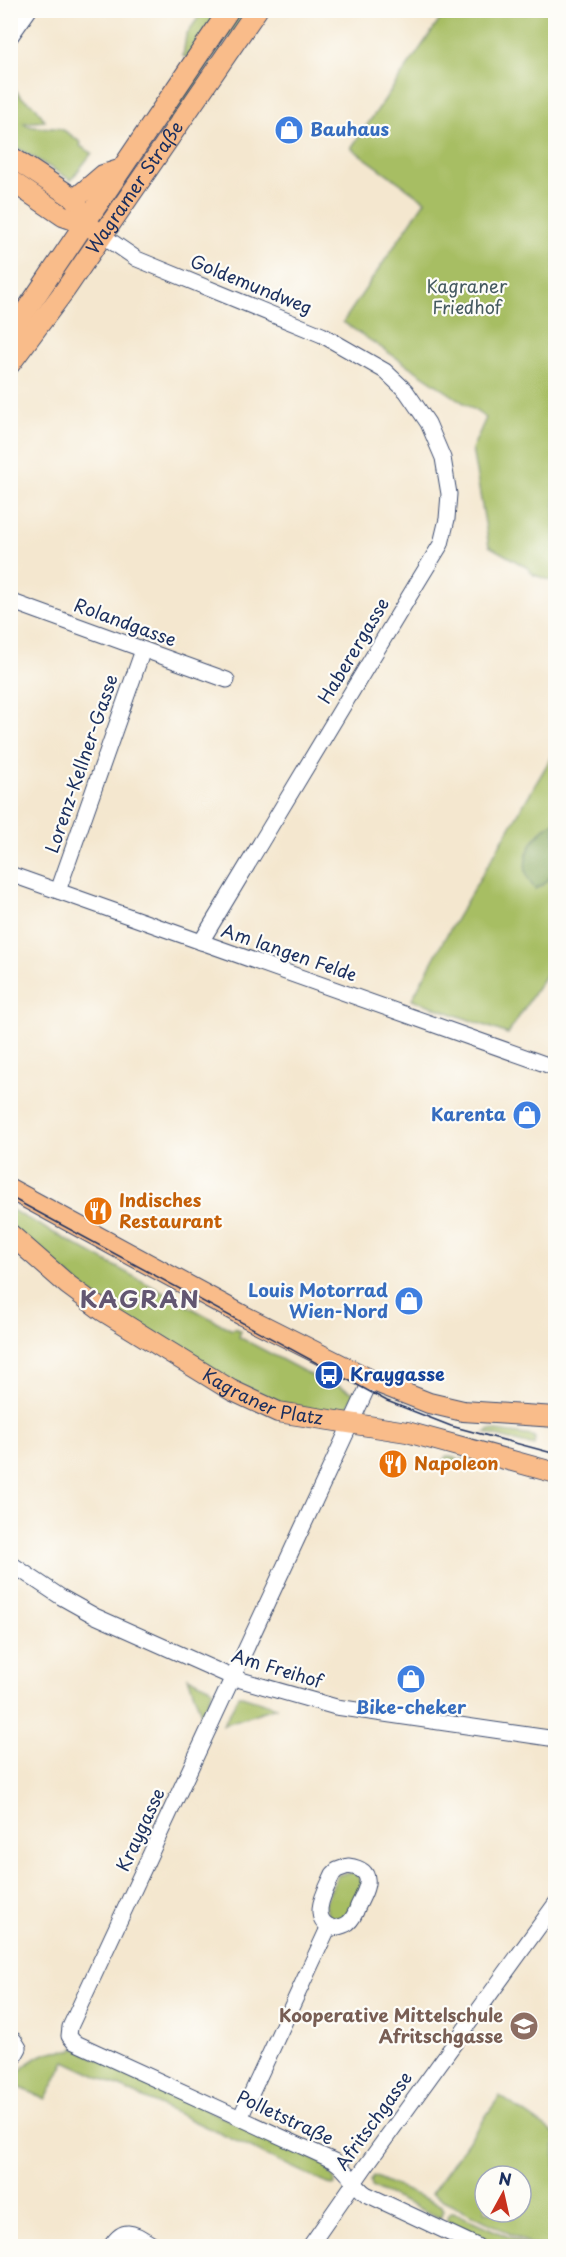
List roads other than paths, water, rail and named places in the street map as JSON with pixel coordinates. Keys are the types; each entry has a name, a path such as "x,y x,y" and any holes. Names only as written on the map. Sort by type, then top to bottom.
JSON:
{"main road":[{"name":"Wagramer Straße","path":"10,334 229,10"},
{"name":"Wagramer Straße","path":"10,364 38,329 257,10"},
{"path":"10,156 75,199 86,224"},
{"path":"75,199 103,175 119,170"},
{"path":"10,180 63,216 86,224 102,235"},
{"path":"10,1189 242,1315 371,1380 429,1403 463,1411 555,1417"},
{"name":"Kagraner Platz","path":"10,1234 68,1285 103,1311 231,1390 278,1412 352,1422 418,1435 555,1473"}],"street":[{"path":"10,37 29,10"},
{"name":"Goldemundweg","path":"102,235 137,259 322,335 385,371"},
{"name":"Haberergasse","path":"201,942 441,544 447,519 449,494 443,458 418,406 385,371"},
{"name":"Rolandgasse","path":"10,601 227,680"},
{"name":"Lorenz-Kellner-Gasse","path":"58,891 142,650"},
{"name":"Am langen Felde","path":"10,874 555,1068"},
{"name":"Kraygasse","path":"69,2036 80,2006 371,1380"},
{"name":"Am Freihof","path":"10,1563 61,1597 95,1616 234,1678 336,1707 555,1739"},
{"name":"Afritschgasse","path":"310,2247 555,1903"},
{"path":"240,2118 329,1926"},
{"name":"Polletstraße","path":"69,2036 74,2042 334,2161 344,2168 366,2194 477,2247"},
{"path":"10,2064 15,2043"},
{"path":"111,2247 118,2236 125,2233 136,2235 155,2247"}],"tram line":[{"path":"10,1197 387,1401 451,1426 556,1454"}],"place":[{"name":"Bauhaus","path":"289,130"},
{"name":"Karenta","path":"527,1115"},
{"name":"Indisches Restaurant","path":"98,1211"},
{"name":"Louis Motorrad Wien-Nord","path":"409,1301"},
{"name":"Kraygasse","path":"329,1375"},
{"name":"Napoleon","path":"393,1464"},
{"name":"Bike-cheker","path":"411,1679"},
{"name":"Kooperative Mittelschule Afritschgasse","path":"524,2026"}],"district":[{"name":"KAGRAN","path":"140,1300"}],"park label":[{"name":"Kagraner Friedhof","path":"467,297"}]}
